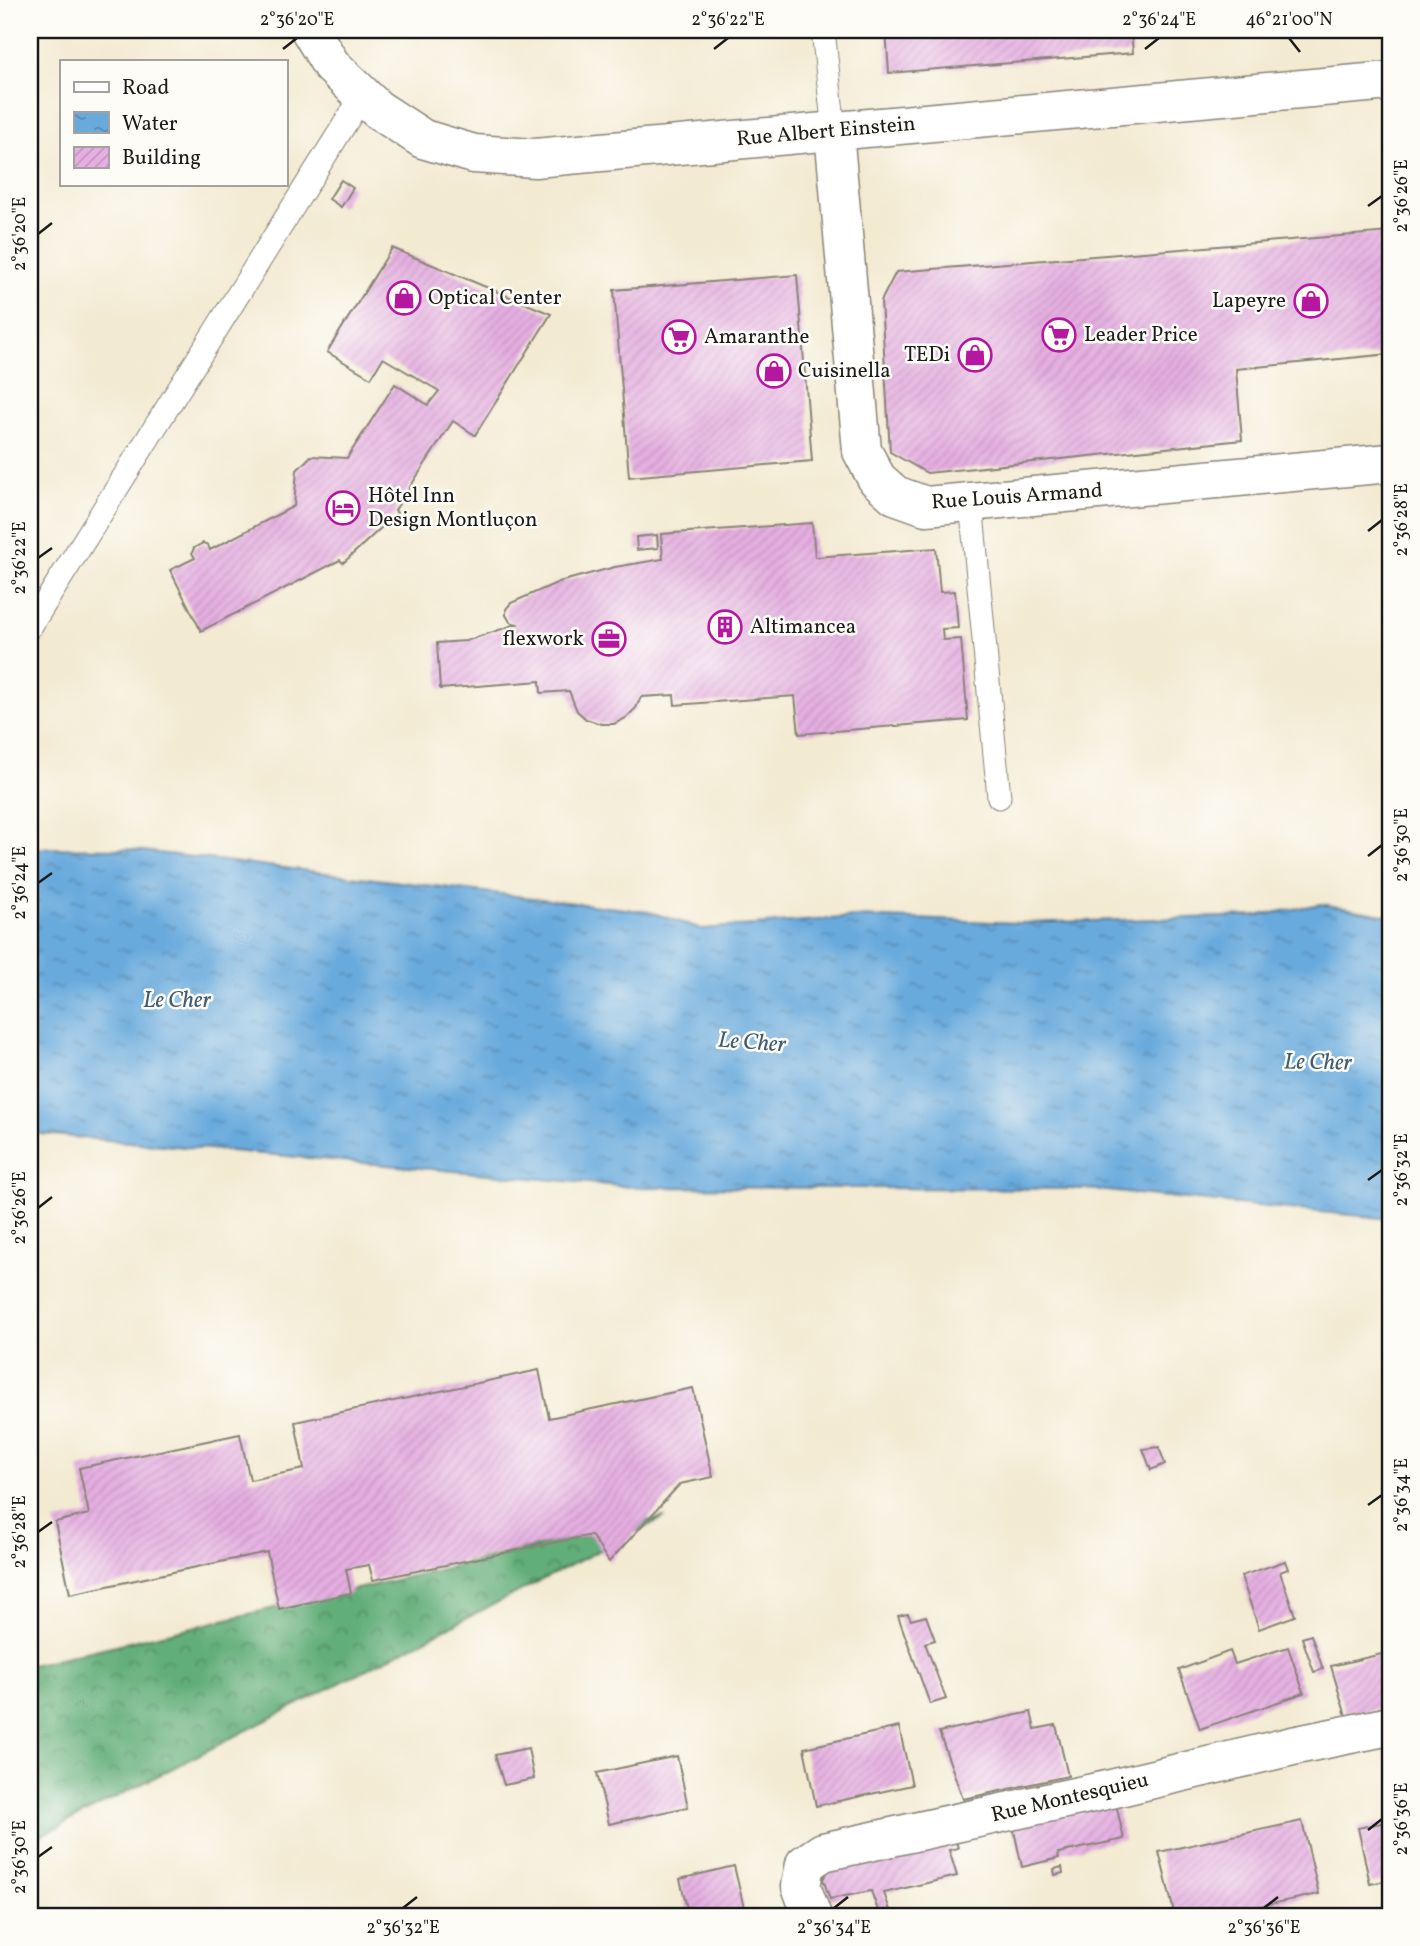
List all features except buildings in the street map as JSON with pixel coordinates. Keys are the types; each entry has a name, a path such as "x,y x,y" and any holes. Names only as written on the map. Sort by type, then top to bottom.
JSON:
{"street":[{"name":"Rue Albert Einstein","path":"310,30 331,65 377,109 423,139 474,154 535,158 1390,81"},
{"name":"Rue Louis Armand","path":"834,131 862,451 877,479 895,495 926,506 1390,463"},
{"name":"Rue Montesquieu","path":"812,1916 801,1886 805,1864 823,1852 1390,1726"}],"lane":[{"path":"823,30 834,131"},
{"path":"30,627 363,95"},
{"path":"971,503 999,797"},
{"path":"30,596 56,588"}],"green space":[{"path":"665,1517 30,1841 30,1665"}],"water":[{"name":"Le Cher","path":"30,848 126,849 650,912 702,929 856,917 1020,923 1256,916 1321,904 1390,916 1390,1219 1086,1189 632,1187 30,1133"}],"place":[{"name":"Optical Center","path":"404,298"},
{"name":"Lapeyre","path":"1311,301"},
{"name":"Leader Price","path":"1059,335"},
{"name":"Amaranthe","path":"679,337"},
{"name":"TEDi","path":"975,355"},
{"name":"Cuisinella","path":"774,371"},
{"name":"Hôtel Inn Design Montluçon","path":"343,508"},
{"name":"Altimancea","path":"725,627"},
{"name":"flexwork","path":"609,639"}]}
